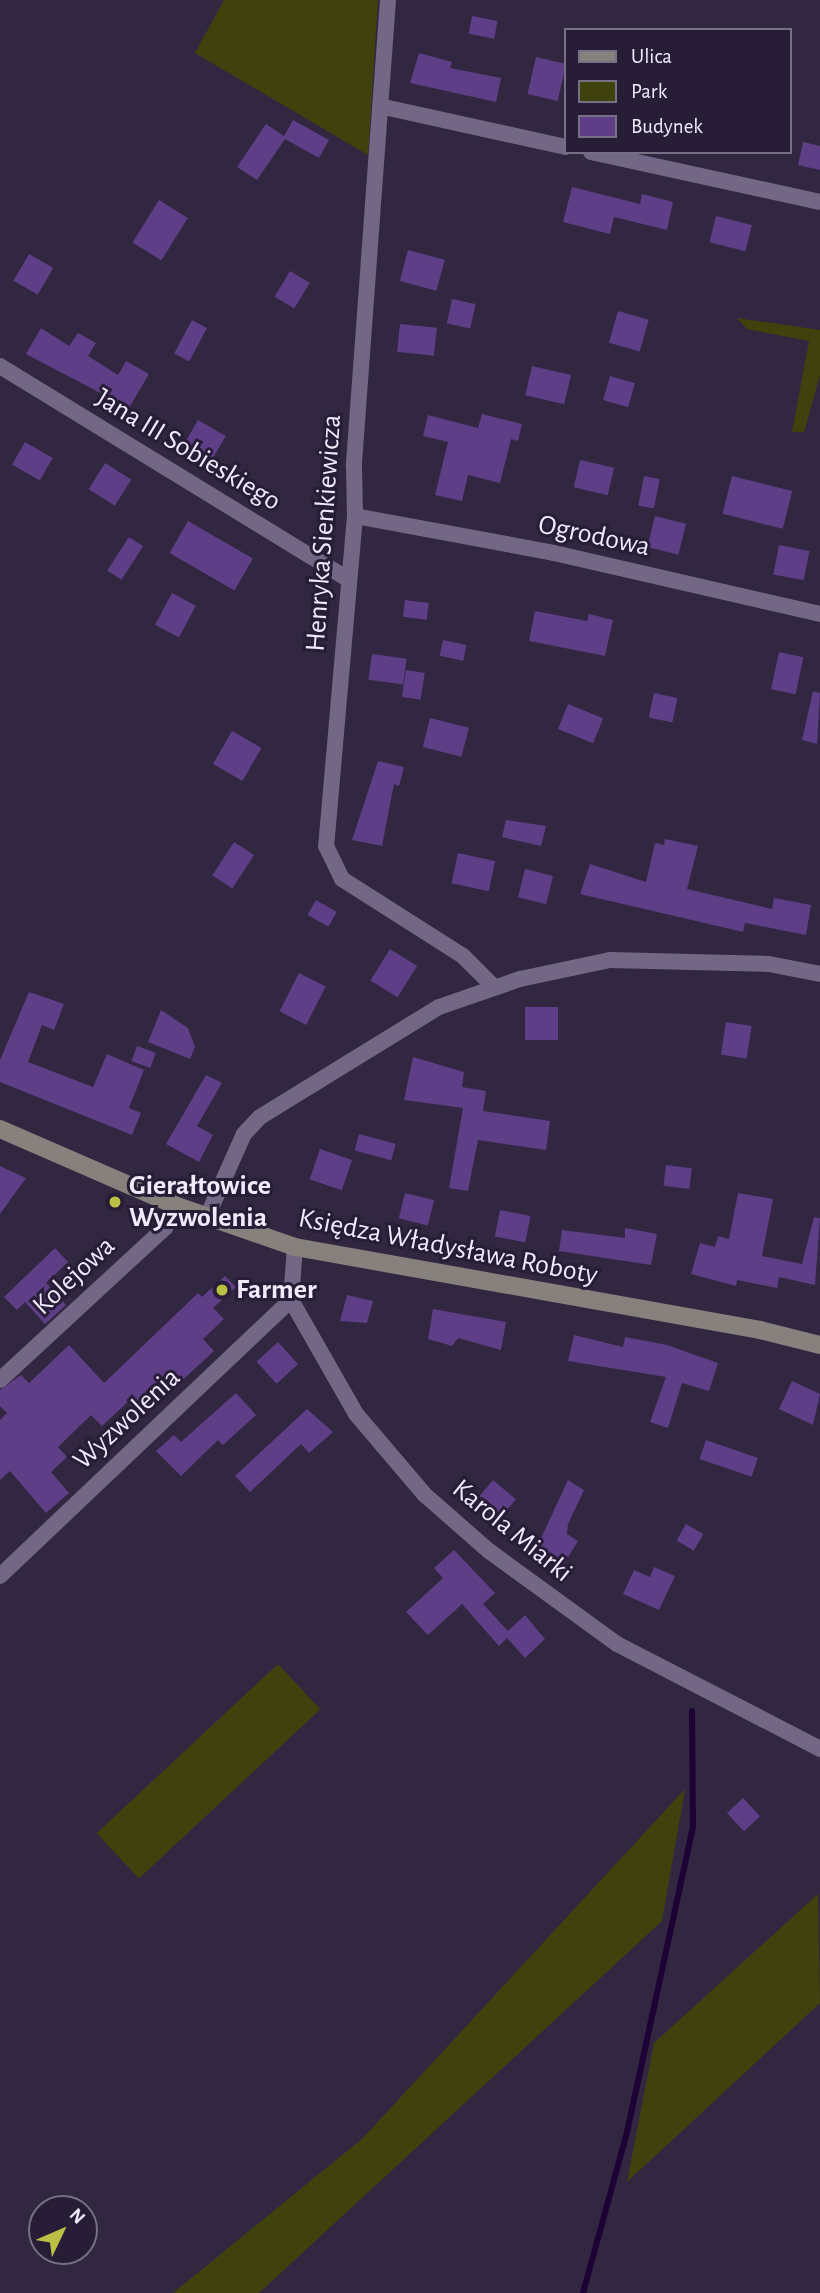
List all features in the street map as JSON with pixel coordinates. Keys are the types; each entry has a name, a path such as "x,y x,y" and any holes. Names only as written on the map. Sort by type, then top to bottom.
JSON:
{"main road":[{"name":"Księdza Władysława Roboty","path":"0,1129 177,1206 295,1247 760,1330 820,1345"}],"street":[{"name":"Henryka Sienkiewicza","path":"388,0 384,107 354,467 355,516 325,832 330,863 352,888 463,956 494,987"},
{"path":"384,107 564,147"},
{"path":"600,154 820,202"},
{"name":"Jana III Sobieskiego","path":"0,366 348,579"},
{"name":"Ogrodowa","path":"355,516 554,553 820,614"},
{"path":"206,1217 244,1133 260,1117 400,1027 494,987 610,960 769,964 820,974"},
{"name":"Kolejowa","path":"0,1380 165,1228 177,1206"},
{"path":"291,1300 295,1247"},
{"name":"Wyzwolenia","path":"0,1576 291,1300"},
{"name":"Karola Miarki","path":"291,1300 356,1414 457,1524 617,1644 820,1749"}],"green space":[{"path":"224,0 378,0 368,155 195,53"},
{"path":"737,318 820,330 820,375 804,432 792,432 809,341 747,329"},
{"path":"278,1664 320,1709 139,1878 97,1833"},
{"path":"685,1789 662,1921 259,2293 173,2293 363,2138"},
{"path":"818,1894 820,2003 627,2182 654,2043"}],"building":[{"path":"472,16 498,21 494,39 469,34"},
{"path":"419,53 452,62 450,68 501,78 496,102 410,83"},
{"path":"536,57 564,63 558,101 527,94"},
{"path":"293,120 329,140 319,158 285,139 257,180 237,167 266,124 284,136"},
{"path":"803,142 820,146 820,170 798,165"},
{"path":"572,187 640,204 642,194 673,202 667,230 614,217 610,234 563,222"},
{"path":"159,200 188,218 161,260 133,242"},
{"path":"716,216 752,225 745,251 709,242"},
{"path":"408,250 445,260 436,291 400,281"},
{"path":"29,254 53,268 38,295 14,281"},
{"path":"290,271 310,283 294,309 275,297"},
{"path":"452,299 475,304 470,328 447,323"},
{"path":"618,311 649,320 640,352 609,343"},
{"path":"192,320 207,328 189,362 174,354"},
{"path":"400,324 437,328 434,356 397,352"},
{"path":"41,328 69,346 78,333 96,343 88,356 118,375 126,361 149,374 129,408 26,354"},
{"path":"532,366 571,375 564,404 525,395"},
{"path":"610,376 635,383 628,407 603,400"},
{"path":"482,414 522,424 518,441 511,439 500,483 468,475 462,501 435,495 448,442 423,436 428,415 478,428"},
{"path":"198,420 226,436 211,462 183,446"},
{"path":"25,442 53,458 40,481 12,465"},
{"path":"580,460 614,468 608,495 574,487"},
{"path":"105,463 131,479 115,506 89,489"},
{"path":"644,476 660,479 654,509 638,505"},
{"path":"732,476 792,491 783,529 723,514"},
{"path":"655,516 686,524 678,555 647,547"},
{"path":"188,521 253,558 234,591 170,553"},
{"path":"129,537 143,546 121,580 107,571"},
{"path":"779,545 809,551 804,580 773,574"},
{"path":"172,593 196,606 179,637 155,625"},
{"path":"405,600 429,603 427,620 403,617"},
{"path":"535,611 587,621 589,614 613,620 605,656 529,641"},
{"path":"443,640 466,645 463,661 440,656"},
{"path":"779,652 803,657 796,694 771,689"},
{"path":"372,654 407,659 403,685 368,680"},
{"path":"406,670 425,673 421,700 402,697"},
{"path":"813,691 820,693 817,744 802,740"},
{"path":"654,693 677,698 672,722 649,717"},
{"path":"568,704 603,718 593,743 558,729"},
{"path":"430,718 469,728 462,757 423,747"},
{"path":"232,731 261,748 242,781 213,764"},
{"path":"378,761 404,767 399,786 394,784 382,846 352,840"},
{"path":"506,820 546,826 541,846 502,837"},
{"path":"665,839 698,846 687,889 772,909 774,898 811,905 806,935 745,923 743,932 580,894 590,864 646,882 655,843 664,845"},
{"path":"234,842 254,855 232,889 212,876"},
{"path":"458,853 495,861 489,891 452,883"},
{"path":"525,869 553,876 546,904 518,897"},
{"path":"316,900 337,912 328,927 308,915"},
{"path":"390,949 417,966 398,997 370,980"},
{"path":"299,973 326,987 306,1025 279,1011"},
{"path":"29,992 64,1004 54,1030 42,1025 28,1062 93,1087 107,1054 144,1070 129,1108 141,1113 132,1135 0,1082 0,1060"},
{"path":"525,1007 558,1007 558,1040 525,1040"},
{"path":"161,1010 188,1028 195,1047 190,1059 148,1042"},
{"path":"726,1022 752,1026 747,1059 721,1055"},
{"path":"137,1046 156,1053 150,1068 132,1061"},
{"path":"413,1057 464,1072 462,1087 486,1091 483,1111 550,1121 546,1150 478,1140 468,1191 449,1188 463,1108 404,1100"},
{"path":"206,1075 222,1083 197,1126 213,1135 199,1162 166,1144"},
{"path":"359,1134 396,1144 391,1160 355,1150"},
{"path":"320,1149 352,1160 342,1190 310,1179"},
{"path":"666,1165 692,1168 689,1189 663,1186"},
{"path":"0,1166 26,1178 0,1214"},
{"path":"405,1193 434,1200 428,1225 399,1218"},
{"path":"738,1193 773,1199 762,1256 802,1264 814,1217 820,1218 815,1285 779,1277 777,1288 737,1280 736,1286 691,1274 700,1243 715,1247 718,1236 729,1239"},
{"path":"500,1210 530,1216 525,1242 495,1237"},
{"path":"625,1228 657,1234 651,1265 559,1251 562,1230 625,1238"},
{"path":"55,1248 68,1262 46,1283 66,1305 45,1324 25,1302 17,1310 4,1297"},
{"path":"225,1276 236,1287 213,1308 224,1319 203,1339 214,1351 147,1413 132,1398 102,1426 91,1415 58,1447 67,1457 51,1472 69,1493 46,1513 10,1471 0,1480 0,1420 7,1413 0,1406 0,1390 21,1375 29,1383 69,1345 104,1383 198,1293 202,1297"},
{"path":"347,1295 373,1301 367,1323 340,1321"},
{"path":"433,1309 506,1322 501,1350 458,1338 452,1346 428,1339"},
{"path":"574,1335 623,1347 625,1337 667,1345 718,1363 709,1391 682,1383 668,1428 650,1422 666,1377 568,1361"},
{"path":"278,1342 298,1364 277,1384 256,1361"},
{"path":"792,1381 820,1394 813,1425 779,1409"},
{"path":"236,1393 256,1415 223,1445 218,1440 181,1476 156,1451 174,1435 181,1442"},
{"path":"307,1409 333,1432 309,1453 301,1444 250,1492 235,1476"},
{"path":"706,1440 758,1458 751,1477 699,1459"},
{"path":"493,1480 516,1499 498,1521 475,1501"},
{"path":"568,1480 584,1490 568,1524 567,1534 578,1541 563,1566 536,1549"},
{"path":"686,1524 703,1534 694,1550 676,1540"},
{"path":"454,1550 495,1593 483,1604 508,1631 525,1615 545,1639 525,1658 507,1638 499,1646 462,1604 428,1635 406,1612 443,1578 434,1568"},
{"path":"654,1567 675,1576 659,1610 623,1594 634,1570 650,1577"},
{"path":"743,1798 760,1816 744,1831 727,1813"}],"waterway":[{"path":"583,2293 627,2132 693,1826 692,1711"}],"place":[{"name":"Gierałtowice Wyzwolenia","path":"115,1202"},
{"name":"Farmer","path":"222,1290"}]}
